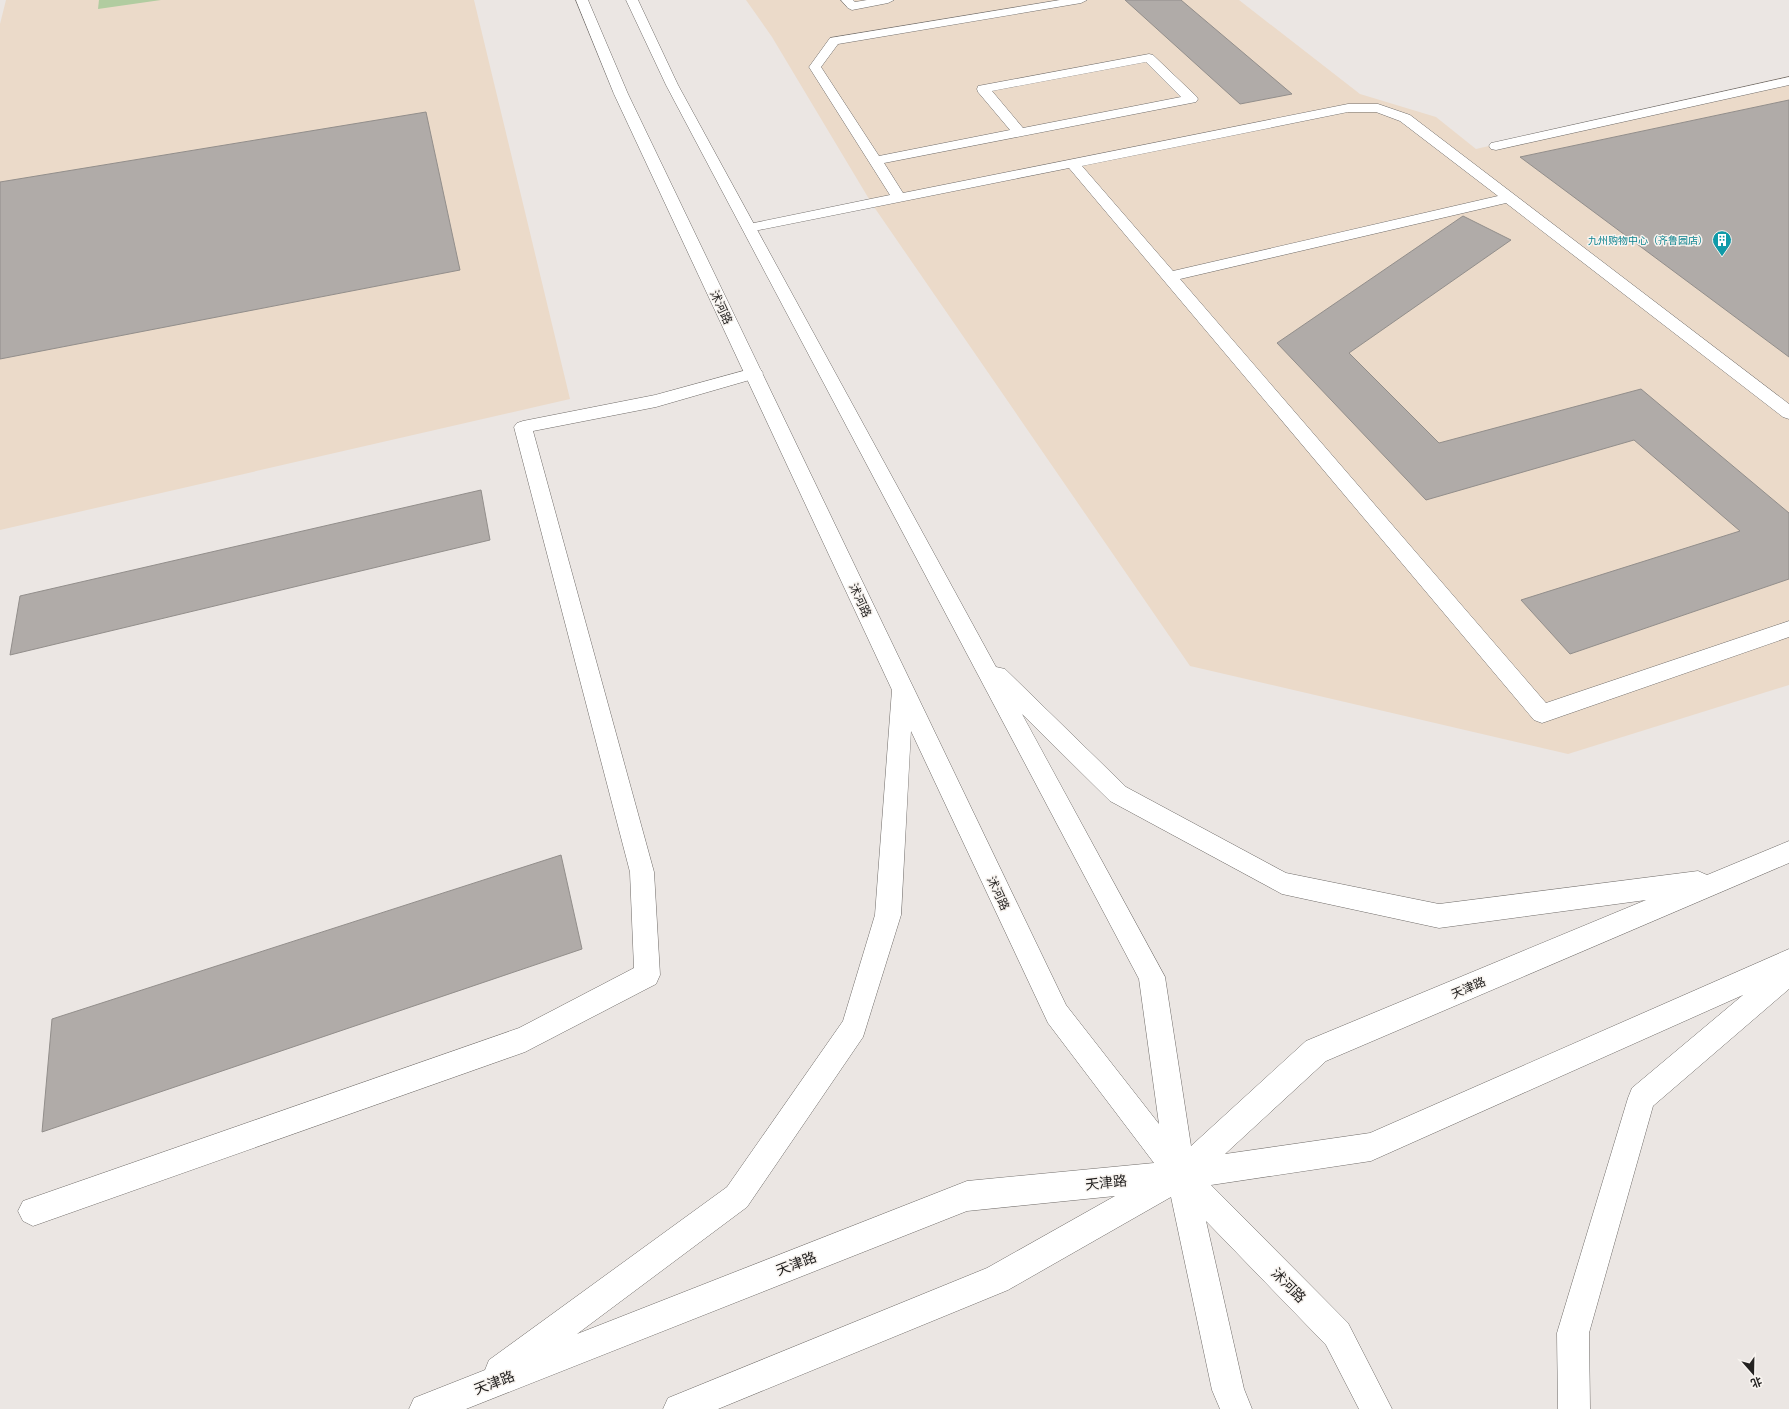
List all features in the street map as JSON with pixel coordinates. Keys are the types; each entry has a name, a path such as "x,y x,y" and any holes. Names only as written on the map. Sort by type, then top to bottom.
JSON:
{"main road":[{"name":"沭河路","path":"582,0 621,94 1057,1014 1181,1175 1337,1334 1376,1409"},
{"name":"沭河路","path":"632,0 672,85 1152,977 1181,1175 1228,1390 1236,1409"},
{"path":"847,0 852,6 888,0"},
{"path":"900,199 815,67 834,41 1081,0"},
{"path":"875,161 1191,99 1149,58 983,89 1019,132"},
{"path":"1496,146 1789,81"},
{"path":"749,228 900,199 1348,108 1378,108 1405,118 1789,413"},
{"path":"1072,164 1542,714 1789,629"},
{"path":"1169,277 1509,198"},
{"path":"32,1211 525,1039 646,975 642,872 523,427 656,401 754,373"},
{"path":"982,660 1118,794 1282,883 1439,916 1727,878"},
{"path":"475,1389 737,1197 854,1028 888,915 903,688"},
{"name":"天津路","path":"679,1409 997,1279 1181,1175 1316,1051 1789,852"},
{"name":"天津路","path":"425,1409 967,1196 1181,1175 1371,1147 1789,961"},
{"path":"1574,1409 1573,1333 1642,1098 1789,972"}],"shaded area":[{"path":"6,0 474,0 570,399 0,530 0,24"},
{"path":"746,0 1239,0 1360,94 1436,117 1476,149 1789,76 1789,685 1568,754 1190,666 872,204 772,37"}],"green space":[{"path":"99,0 161,0 98,9"}],"building":[{"path":"1125,0 1181,0 1292,94 1240,104"},
{"name":"九州购物中心（齐鲁园店）","path":"1789,100 1789,357 1520,157"},
{"path":"426,112 460,270 0,359 0,182"},
{"path":"1463,216 1511,240 1349,353 1439,443 1641,389 1789,513 1789,579 1570,654 1521,600 1740,531 1634,440 1426,500 1277,343"},
{"path":"481,490 490,540 10,655 20,596"},
{"path":"561,855 582,949 42,1132 52,1019"}],"place":[{"name":"九州购物中心（齐鲁园店）","path":"1722,257"}]}
